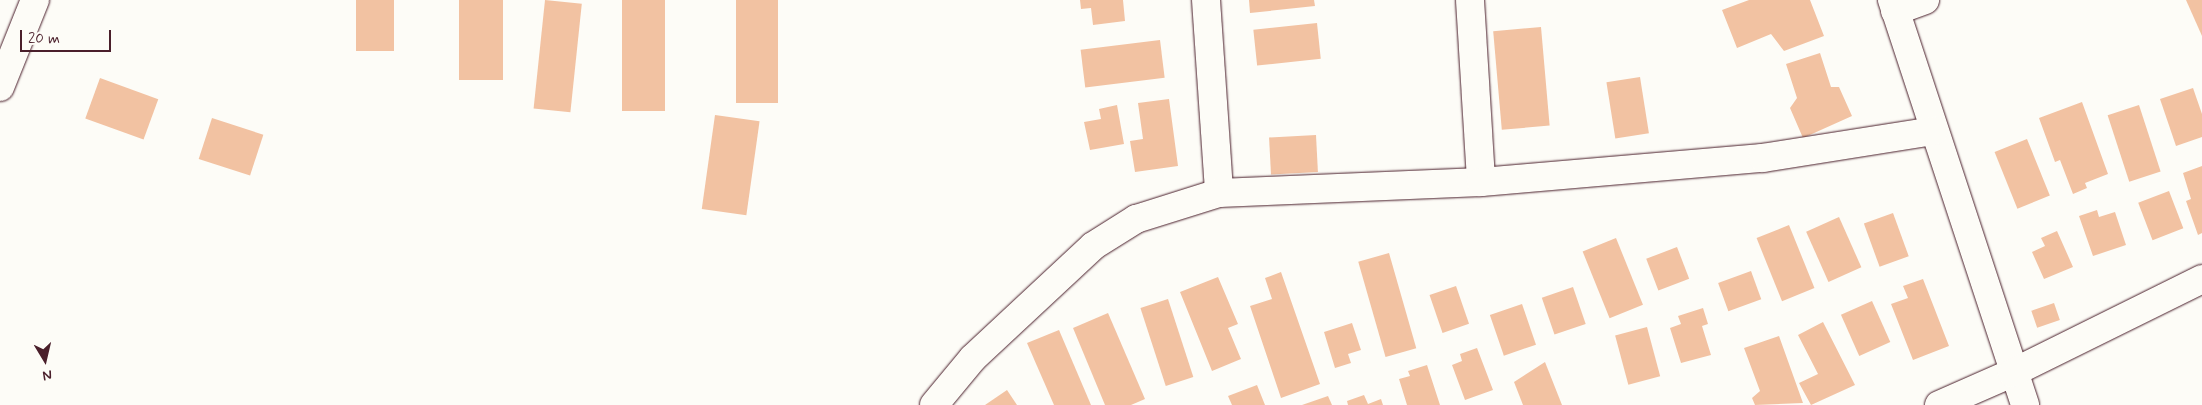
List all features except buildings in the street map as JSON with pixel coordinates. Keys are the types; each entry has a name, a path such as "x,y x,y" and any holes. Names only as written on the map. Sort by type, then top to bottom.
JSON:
{"street":[{"path":"0,88 35,0"},
{"path":"1206,0 1219,193"},
{"path":"1470,0 1481,182"},
{"path":"1926,0 1893,5 2012,373 2025,405"},
{"path":"934,405 973,358 1093,246 1136,218 1219,193 1481,182 1763,158 1934,131"},
{"path":"1939,405 2012,373 2202,279"}]}
